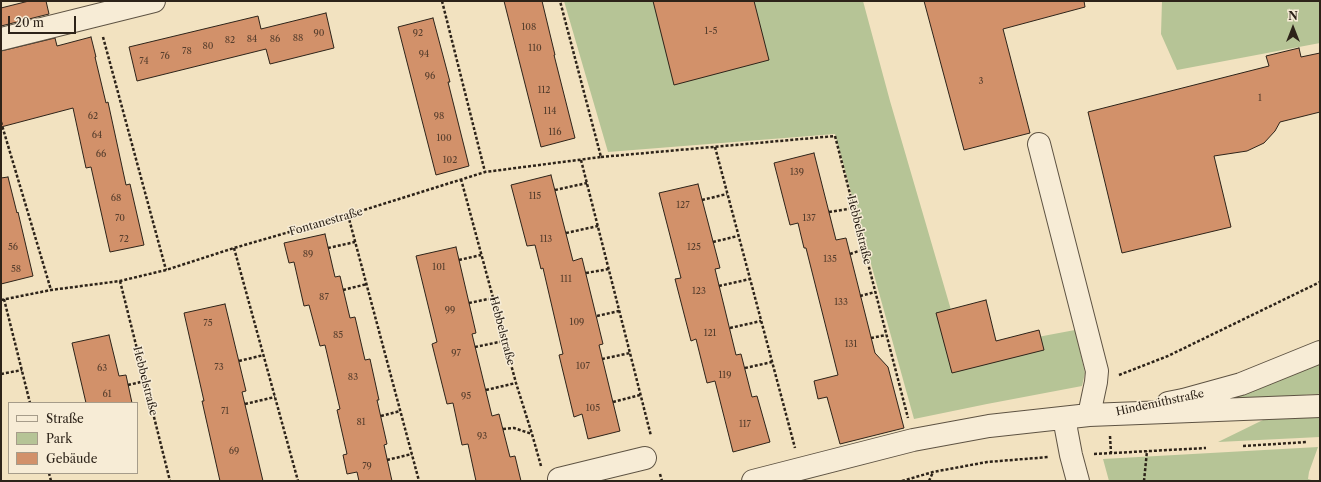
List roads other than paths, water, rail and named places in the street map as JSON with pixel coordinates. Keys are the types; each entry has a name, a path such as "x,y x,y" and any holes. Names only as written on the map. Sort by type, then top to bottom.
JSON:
{"street":[{"path":"1,39 154,1"},
{"path":"753,481 913,440 989,426 1064,418 1102,421 1096,382 1097,371 1039,144"},
{"name":"Hindemithstraße","path":"1102,421 1241,384 1320,352"},
{"name":"Hindemithstraße","path":"1102,421 1320,406"},
{"path":"1064,418 1071,456 1078,481"},
{"path":"560,481 560,479 652,456"}]}
